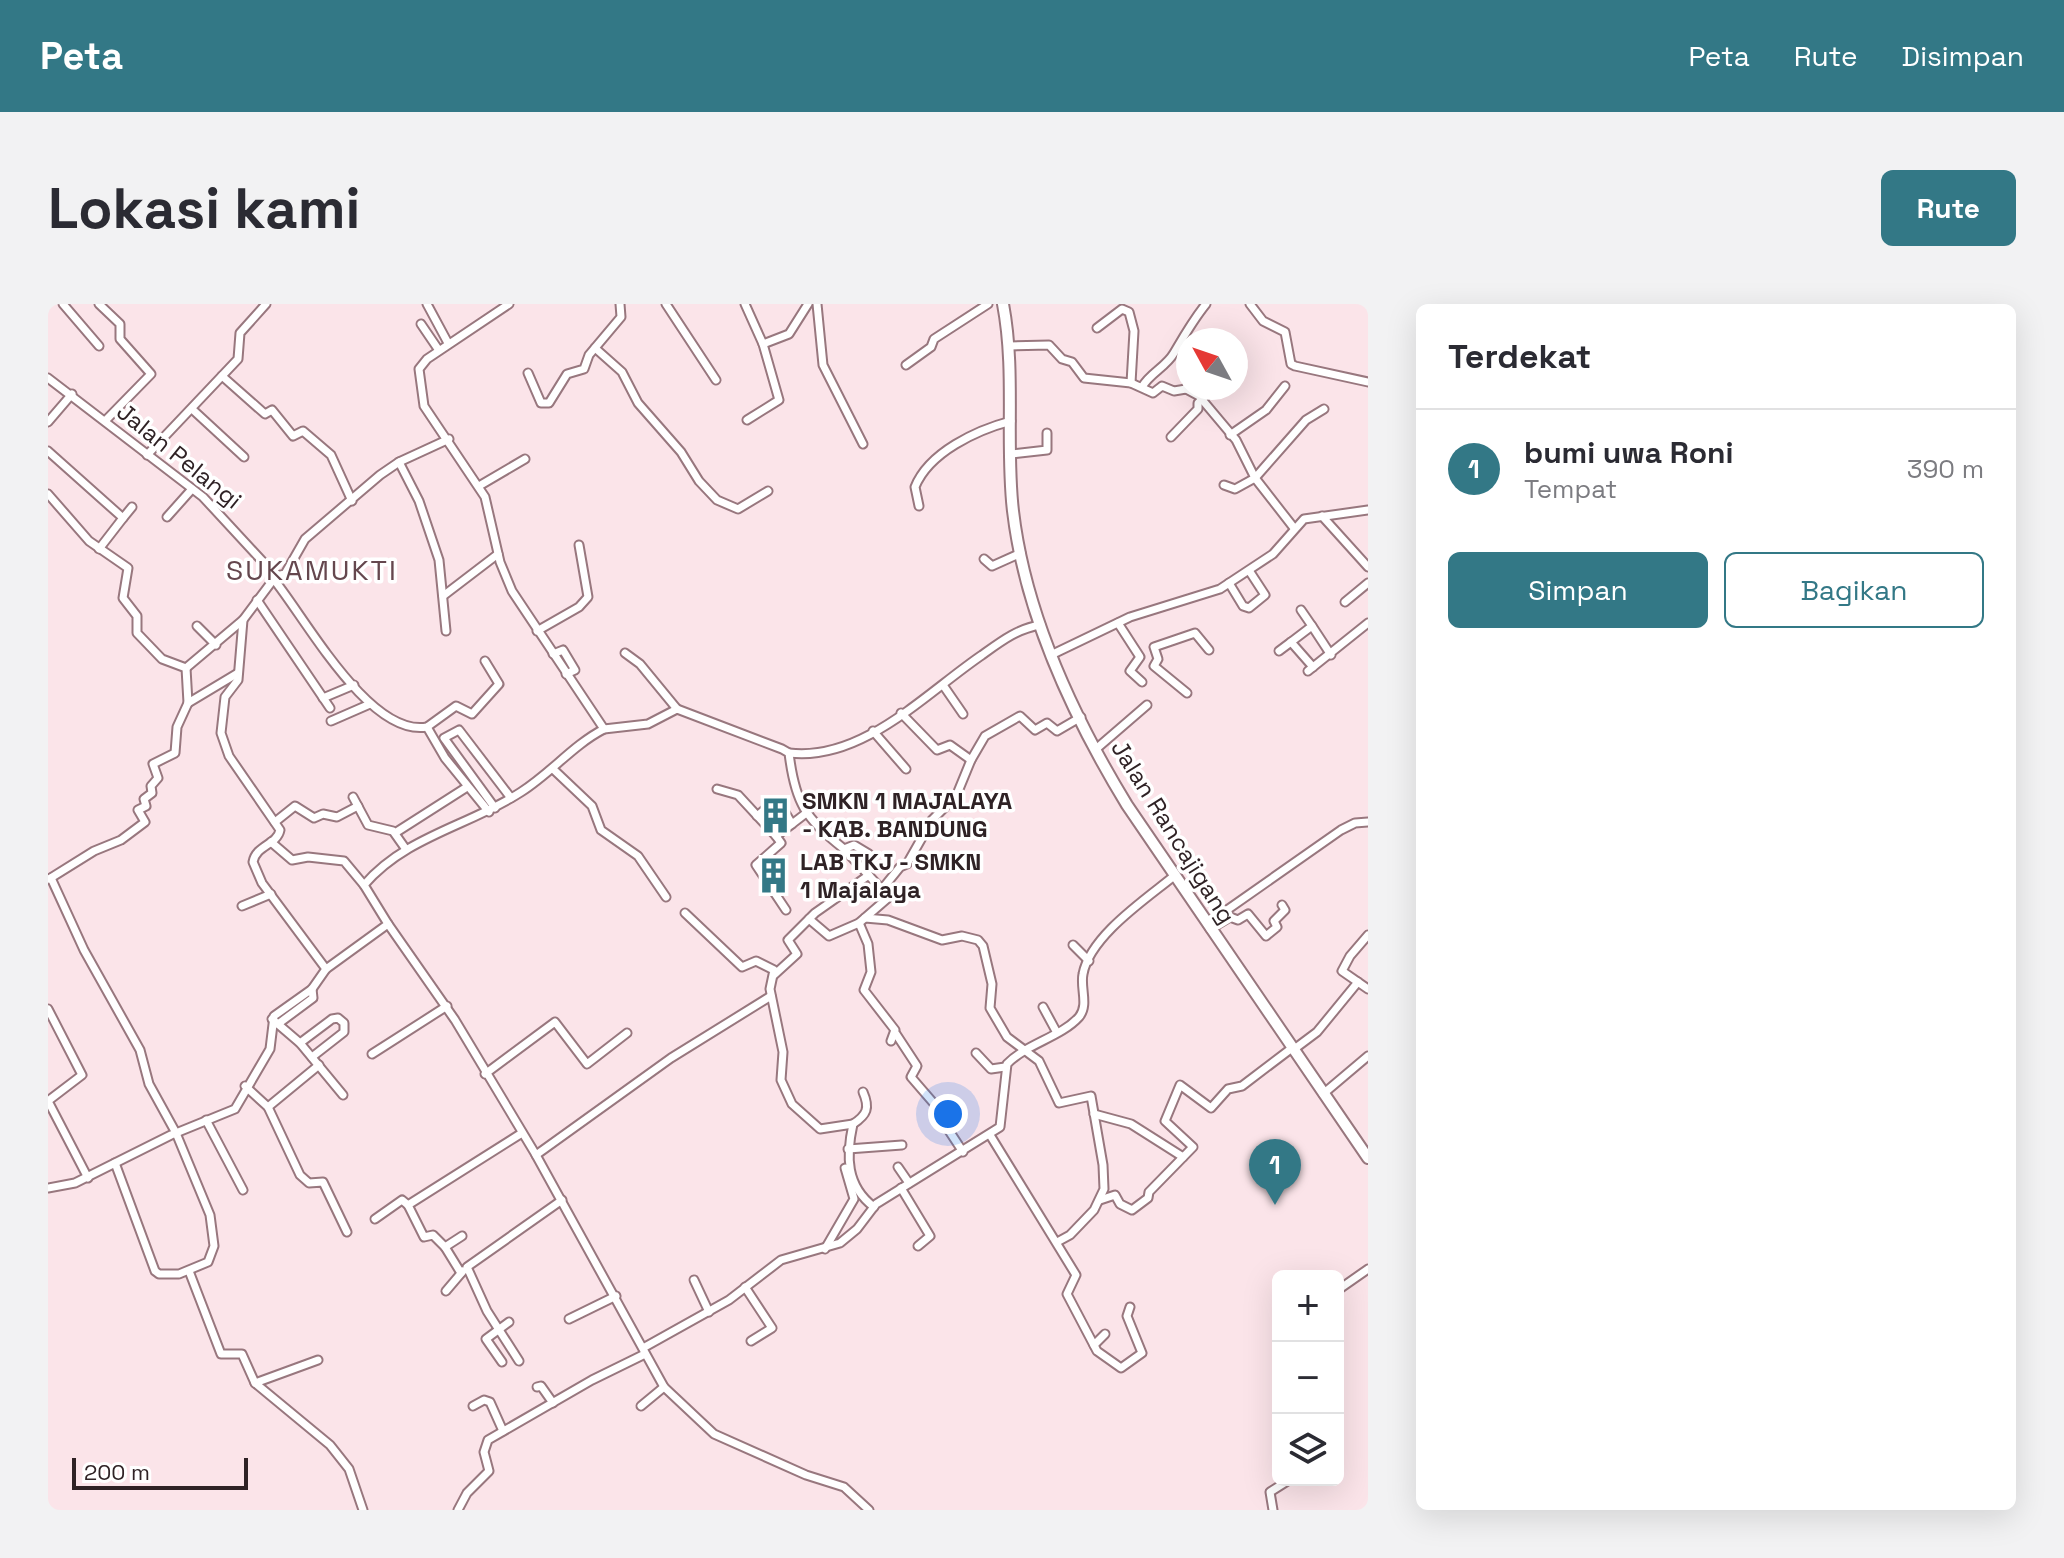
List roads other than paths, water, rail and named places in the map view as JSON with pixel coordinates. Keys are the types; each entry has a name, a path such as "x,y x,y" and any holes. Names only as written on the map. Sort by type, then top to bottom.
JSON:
{"main road":[{"name":"Jalan Rancajigang","path":"1003,304 1009,346 1012,508 1041,625 1053,654 1096,749 1127,805 1368,1158"}],"street":[{"path":"63,304 99,346"},
{"path":"99,304 120,324 120,339 151,374 105,421"},
{"path":"147,455 241,353 240,333 266,304"},
{"path":"427,304 448,343"},
{"path":"509,304 438,349 419,369 424,406 479,486 491,511 498,554 512,591 553,654 563,650 573,661 575,670 566,674 604,729"},
{"path":"528,373 541,403 547,405 567,374 584,369 595,348 621,317 620,304"},
{"path":"666,304 716,380"},
{"path":"745,304 763,344 779,400 747,420"},
{"path":"763,344 790,333 808,304"},
{"path":"817,304 823,365 863,444"},
{"path":"906,365 931,347 937,336 988,304"},
{"path":"1142,387 1150,375 1173,355 1179,340 1206,304"},
{"path":"1250,304 1263,321 1285,332 1291,364 1368,382"},
{"path":"1097,328 1122,309 1129,312 1134,331 1131,383"},
{"path":"421,324 438,349"},
{"path":"1009,346 1049,345 1062,359 1072,362 1084,378 1131,383 1153,393 1162,386 1176,392"},
{"path":"595,348 622,372 638,403 717,500 738,509 768,491"},
{"path":"222,376 265,414 272,410 293,436 303,431 331,455 352,501"},
{"name":"Jalan Pelangi","path":"48,378 192,489 232,525 370,704 395,723 427,727"},
{"path":"1230,435 1266,410 1285,386"},
{"path":"48,422 72,394"},
{"path":"1171,437 1198,409 1202,400"},
{"path":"1203,400 1238,443 1255,478 1294,528"},
{"path":"192,409 244,457"},
{"path":"1224,485 1235,489 1255,478 1297,429 1324,409"},
{"path":"919,506 915,487 930,464 960,443 1011,421"},
{"path":"1012,454 1047,450 1047,433"},
{"path":"186,668 243,620 275,578 285,574 300,544 311,532 399,462 449,439"},
{"path":"48,451 123,518"},
{"path":"479,486 525,459"},
{"path":"399,462 419,501 439,560 446,631"},
{"path":"167,517 192,489"},
{"path":"48,494 99,549 128,568 123,598 137,616 138,636 162,659 186,668"},
{"path":"99,549 132,507"},
{"path":"1053,654 1118,623 1229,583 1250,572 1273,554 1304,519 1368,510"},
{"path":"1322,516 1368,567"},
{"path":"537,631 579,607 588,597 579,545"},
{"path":"984,559 992,566 1021,553"},
{"path":"443,596 498,554"},
{"path":"1229,583 1243,606 1249,608 1265,595 1250,572"},
{"path":"1345,602 1368,583"},
{"path":"257,600 330,708"},
{"path":"1301,610 1331,655"},
{"path":"243,620 238,682 224,701 221,741 280,832 257,852 253,862 271,894 326,969"},
{"path":"1118,623 1140,657"},
{"path":"1291,642 1310,669 1368,623"},
{"path":"625,653 640,664 677,709 704,716 789,753 821,754 873,731 1004,640 1041,625"},
{"path":"197,626 216,645"},
{"path":"1279,651 1312,626"},
{"path":"1142,682 1130,671 1140,657 1161,642 1193,633 1209,650"},
{"path":"1154,648 1158,659 1154,666 1187,693"},
{"path":"485,661 498,679 495,691 472,714 456,706 427,727 467,787 492,810"},
{"path":"115,1163 151,1265 159,1274 189,1271 208,1262 214,1246 210,1215 176,1133 149,1084 140,1050 84,950 49,879 94,851 121,840 145,822 138,810 146,806 144,799 152,793 151,786 158,778 153,764 175,755 177,727 188,703 186,668"},
{"path":"188,703 238,673"},
{"path":"323,698 354,685"},
{"path":"943,685 963,714"},
{"path":"331,721 370,704"},
{"path":"1096,749 1147,705"},
{"path":"364,885 405,848 492,810 553,769 585,740 604,729 648,724 677,709"},
{"path":"901,713 937,750 950,745 971,760"},
{"path":"955,799 985,736 1020,716 1035,730 1048,723 1056,731 1081,717"},
{"path":"492,810 443,740 458,729 511,798"},
{"path":"873,731 906,769"},
{"path":"789,753 796,794 805,814 844,849 889,897 862,921 828,936 809,919"},
{"path":"466,772 482,761"},
{"path":"553,769 592,806 600,829 638,856 666,897"},
{"path":"395,833 467,787"},
{"path":"717,789 735,792 776,836 780,845 756,865 786,910"},
{"path":"353,797 371,828 379,827 395,833 405,848"},
{"path":"757,816 771,803 777,802 792,824"},
{"path":"275,822 295,806 314,818 323,814 337,817 358,806"},
{"path":"883,888 900,867 907,864 932,820 945,807"},
{"path":"776,836 805,814"},
{"path":"1209,926 1341,830 1368,822"},
{"path":"271,842 292,860 308,857 344,861 364,885 447,1006 562,1200 664,1387 714,1434 784,1466 844,1487 869,1510"},
{"path":"844,849 854,845 869,854"},
{"path":"774,975 797,955 788,940 809,919 869,875"},
{"path":"976,1053 991,1069 1005,1067 1079,1017 1083,974 1089,961 1120,919 1174,876"},
{"path":"242,906 271,894"},
{"path":"1209,926 1230,917 1238,920 1248,914 1266,936 1277,927 1274,921 1285,910 1282,905"},
{"path":"685,913 742,967 758,961 772,969 771,996 783,1052 781,1080 792,1104 820,1129 853,1124 866,1112 863,1092"},
{"path":"862,921 871,972 864,990 884,1011 894,1037 917,1066 911,1077 943,1114 942,1120 963,1152"},
{"path":"862,921 894,922 914,933 942,940 962,936 978,940 984,949 992,984 990,1008 1007,1037 1039,1061 1059,1103 1090,1095 1104,1178 1100,1200 1070,1235 1059,1241"},
{"path":"48,1188 88,1178 176,1133 235,1109 242,1100 245,1086 270,1049 275,1021 313,998 312,989 326,969 388,924"},
{"path":"1368,935 1342,971 1368,989"},
{"path":"1073,945 1089,961"},
{"path":"1100,1200 1115,1195 1123,1207 1132,1210 1148,1198 1149,1192 1192,1145 1165,1121 1180,1085 1211,1108 1229,1089 1242,1086 1314,1035 1358,982"},
{"path":"536,1155 671,1058 771,996"},
{"path":"372,1054 447,1006"},
{"path":"1043,1007 1056,1031"},
{"path":"48,1009 82,1075 48,1101 88,1178"},
{"path":"300,1043 332,1019 338,1018 344,1023 344,1032 312,1057"},
{"path":"275,1021 300,1043 343,1095"},
{"path":"485,1074 555,1022 587,1064 627,1033"},
{"path":"1323,1094 1368,1056"},
{"path":"268,1107 319,1065"},
{"path":"458,1510 467,1493 489,1471 485,1443 709,1312 781,1260 825,1249 851,1235 874,1207 990,1135 1002,1123 1005,1067"},
{"path":"245,1086 268,1107 300,1175 309,1183 323,1182 347,1232"},
{"path":"1094,1114 1131,1124 1183,1157"},
{"path":"206,1120 243,1190"},
{"path":"853,1124 848,1149 853,1181 861,1197 874,1207"},
{"path":"408,1205 522,1133"},
{"path":"990,1135 1059,1241 1077,1276 1068,1289 1068,1299 1094,1345 1104,1358 1121,1368 1141,1354 1127,1316 1130,1307"},
{"path":"848,1149 902,1145"},
{"path":"825,1249 855,1196 845,1166"},
{"path":"898,1167 909,1183"},
{"path":"901,1188 930,1236 918,1246"},
{"path":"375,1219 402,1200 408,1205 424,1237 433,1235 464,1270 519,1361"},
{"path":"446,1291 464,1270 562,1200"},
{"path":"445,1247 462,1236"},
{"path":"1344,1286 1368,1269"},
{"path":"189,1271 221,1354 242,1354 255,1383 340,1456 353,1476 363,1510"},
{"path":"694,1280 709,1312"},
{"path":"745,1287 772,1328 751,1341"},
{"path":"569,1319 616,1296"},
{"path":"502,1362 486,1341 509,1322"},
{"path":"1094,1345 1105,1334"},
{"path":"255,1383 318,1360"},
{"path":"537,1387 541,1386 553,1403"},
{"path":"641,1406 664,1387"},
{"path":"473,1406 484,1400 490,1402 503,1431"},
{"path":"1273,1510 1270,1492 1280,1486"}],"place":[{"name":"SMKN 1 MAJALAYA - KAB. BANDUNG","path":"776,815"},
{"name":"LAB TKJ - SMKN 1 Majalaya","path":"774,876"},
{"name":"bumi uwa Roni","path":"1275,1205"}],"district":[{"name":"SUKAMUKTI","path":"312,570"}]}
